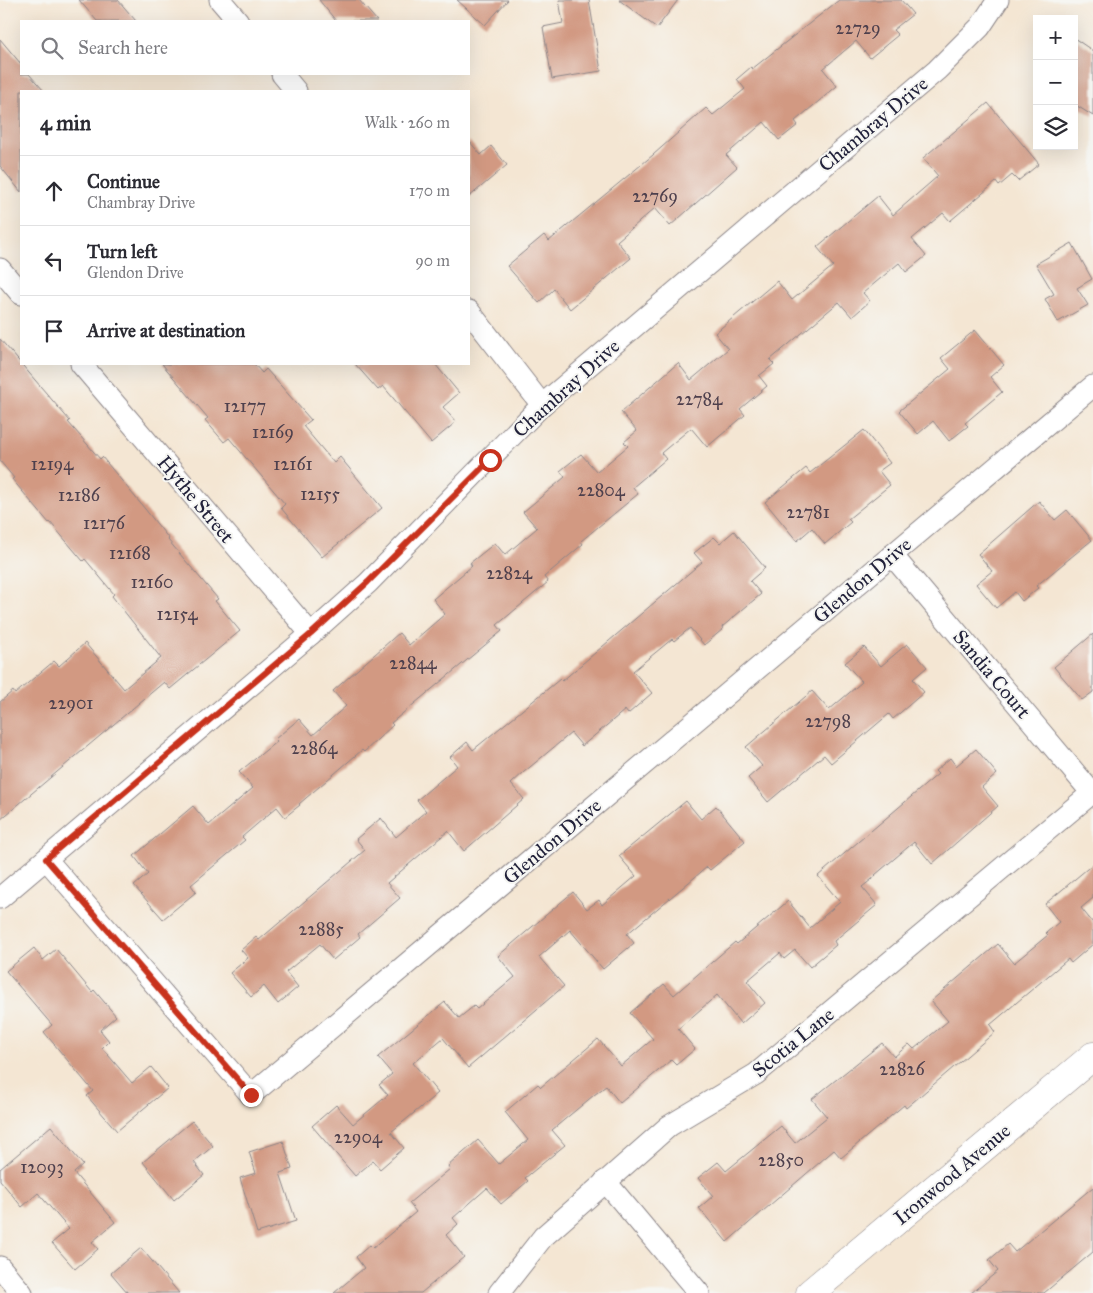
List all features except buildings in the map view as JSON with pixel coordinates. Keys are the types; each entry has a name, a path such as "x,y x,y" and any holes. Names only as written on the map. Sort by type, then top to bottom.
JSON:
{"main road":[{"name":"Ironwood Avenue","path":"810,1293 1093,1056"}],"street":[{"path":"220,0 237,20"},
{"name":"Chambray Drive","path":"0,898 311,634 368,582 542,405 937,70 980,27 998,0"},
{"path":"283,75 295,90"},
{"path":"0,269 20,293"},
{"path":"470,312 542,405"},
{"name":"Hythe Street","path":"82,365 311,634"},
{"name":"Glendon Drive","path":"46,859 251,1095 1093,386"},
{"name":"Sandia Court","path":"892,555 1092,793"},
{"name":"Scotia Lane","path":"499,1293 543,1237 669,1126 756,1074 1092,793"},
{"path":"605,1181 699,1293"},
{"path":"0,1267 22,1293"}],"route":[{"path":"251,1095 46,859 311,634 368,582 490,460"}]}
